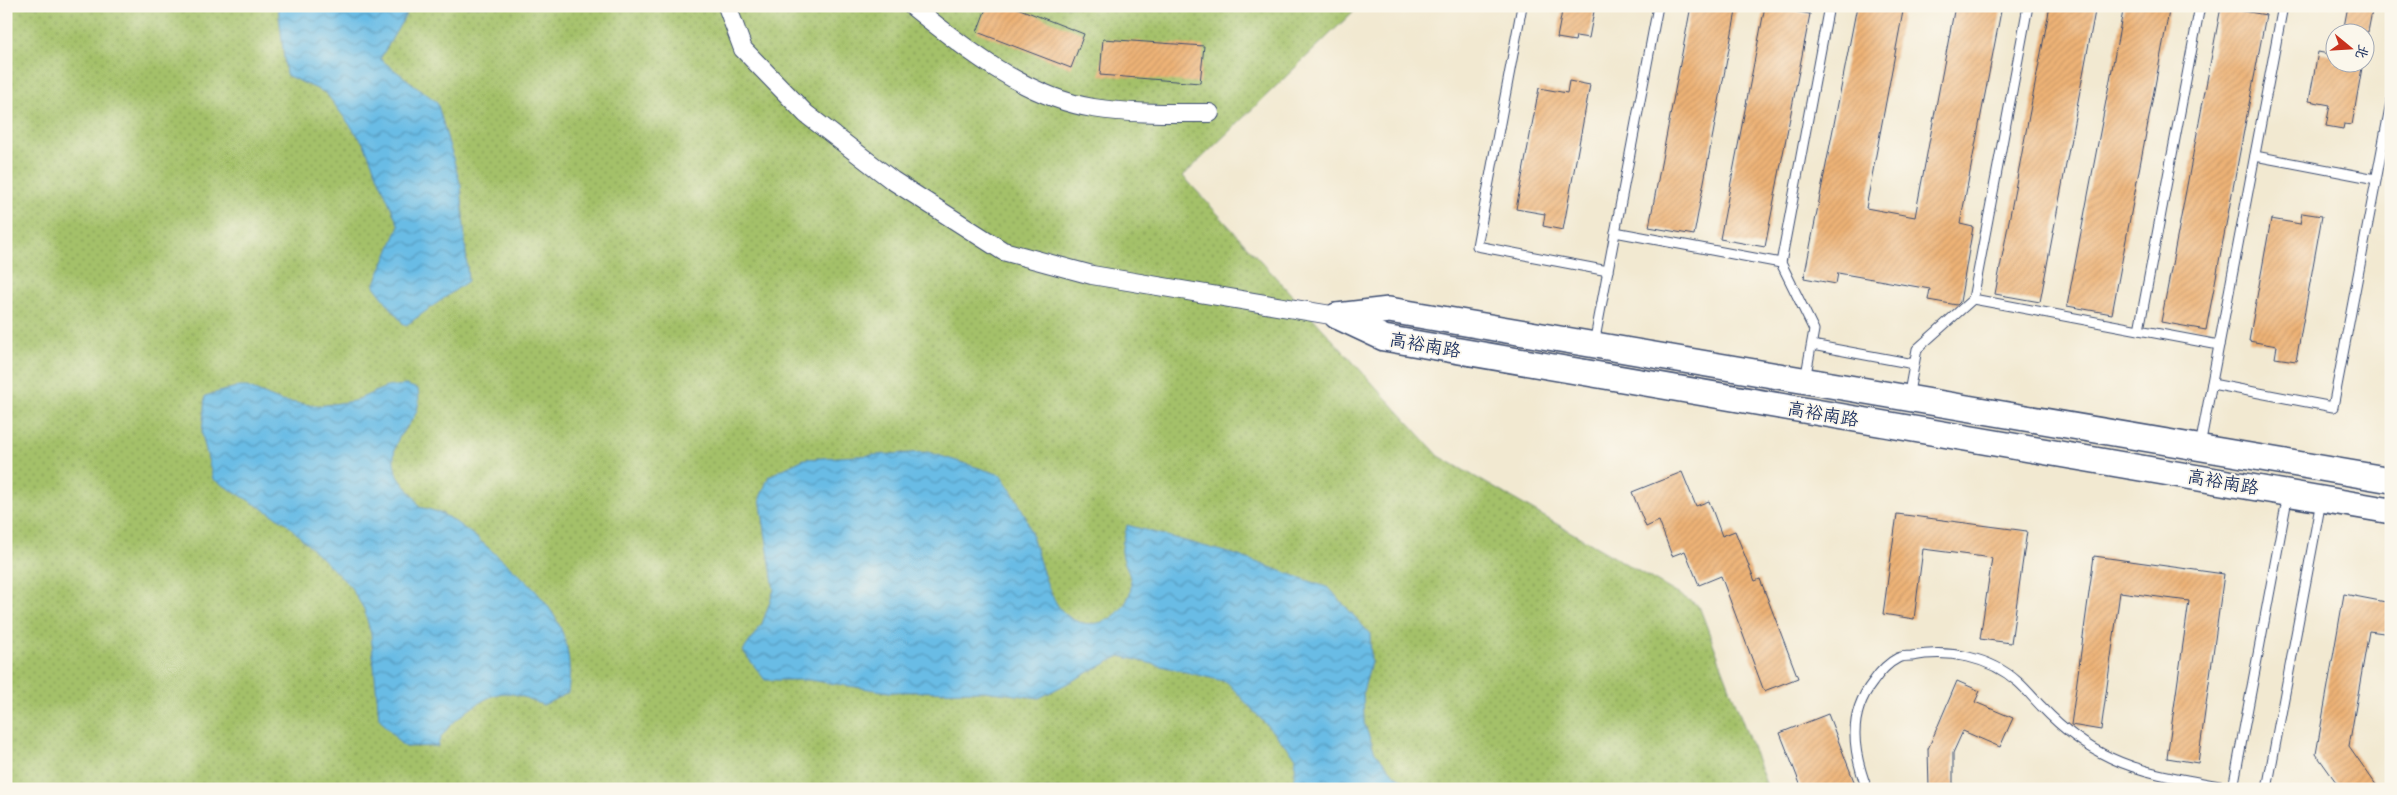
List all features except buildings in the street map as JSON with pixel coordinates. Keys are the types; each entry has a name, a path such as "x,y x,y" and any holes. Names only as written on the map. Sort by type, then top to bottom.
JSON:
{"street":[{"path":"727,6 743,50 806,114 892,180 1003,251 1092,275 1338,316"},
{"path":"912,6 969,51 1044,94 1091,108 1126,112 1210,113"},
{"name":"高裕南路","path":"1338,316 1389,310 2391,479"},
{"name":"高裕南路","path":"1338,316 1384,338 2391,511"}],"lane":[{"path":"1522,6 1477,246 1608,271"},
{"path":"1594,345 1658,6"},
{"path":"1805,380 1814,330 1780,263 1829,6"},
{"path":"1908,398 1917,349 1973,299 2028,6"},
{"path":"2139,330 2200,6"},
{"path":"2200,447 2283,6"},
{"path":"2212,384 2333,407 2391,102"},
{"path":"2255,156 2376,178"},
{"path":"1615,232 1780,263"},
{"path":"1973,299 2219,345"},
{"path":"1812,345 1914,364"},
{"path":"1867,789 1855,754 1854,732 1858,710 1867,690 1881,672 1898,658 1929,652 1961,654 1991,665 2018,682 2061,726 2086,744 2112,758 2140,769 2234,788 2288,494"},
{"path":"2267,789 2321,500"}],"green space":[{"path":"6,6 1359,6 1183,176 1439,456 1699,606 1768,789 6,789"}],"water":[{"path":"278,6 411,6 380,59 437,102 461,186 468,281 405,326 374,286 399,226 364,144 326,93 286,75"},
{"path":"406,385 418,389 419,401 413,418 399,438 396,446 394,465 400,479 413,495 419,507 432,510 451,519 476,537 526,581 540,596 552,612 561,629 567,648 569,669 568,693 543,705 509,693 498,694 482,701 462,715 445,731 438,746 406,747 400,743 379,718 371,634 364,609 350,586 285,522 213,479 202,434 205,396 236,387 247,387 281,401 318,406 354,401 386,387"},
{"path":"928,452 1001,475 1018,501 1026,518 1043,572 1055,601 1063,612 1072,619 1083,623 1094,624 1114,616 1123,607 1129,596 1131,584 1122,549 1127,525 1236,555 1329,588 1370,634 1371,662 1363,692 1364,723 1375,752 1395,775 1416,789 1294,789 1296,757 1227,682 1120,656 1039,698 984,691 889,692 810,680 765,680 743,651 762,624 774,590 760,498 769,476 804,459"}]}
